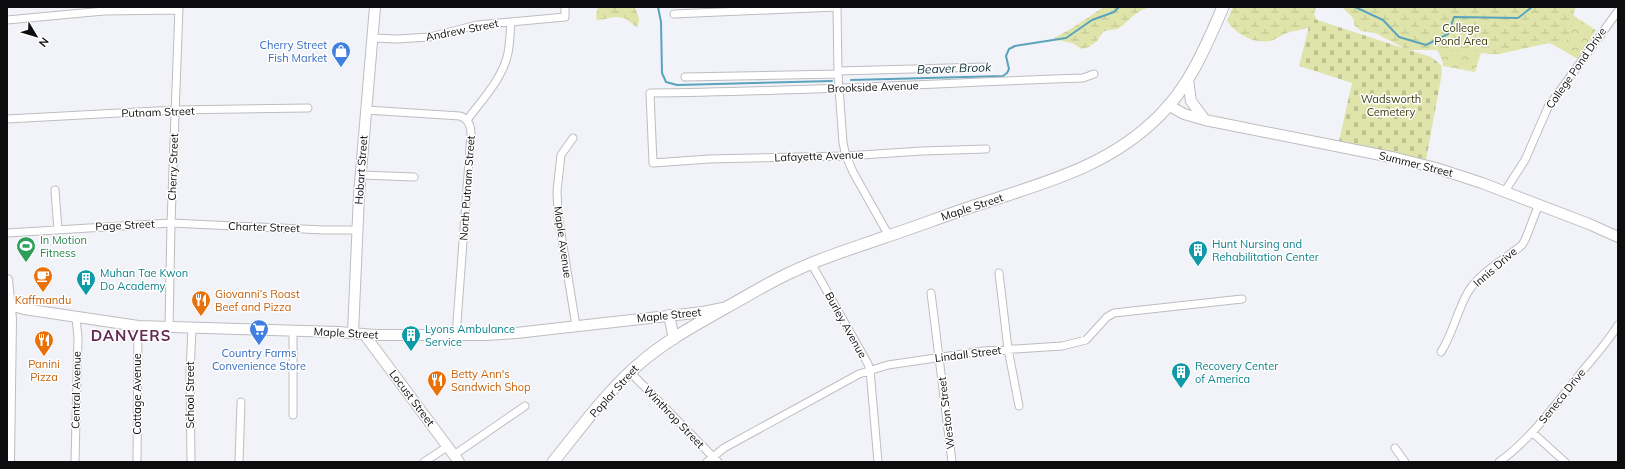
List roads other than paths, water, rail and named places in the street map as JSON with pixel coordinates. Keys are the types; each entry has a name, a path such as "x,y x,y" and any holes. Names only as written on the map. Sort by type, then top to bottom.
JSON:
{"main road":[{"name":"Hobart Street","path":"353,333 357,229 375,7"},
{"name":"Maple Street","path":"9,305 76,318 138,326 456,336 516,333 703,312 726,308 787,274 812,263 1047,183 1074,172 1123,147 1142,132 1168,105 1188,80 1200,59 1223,7"},
{"path":"1188,80 1191,101 1205,120"},
{"name":"Summer Street","path":"1168,105 1184,114 1205,120 1396,158 1444,171 1505,191 1618,237"},
{"path":"7,280 12,319 9,381 9,462"},
{"name":"Poplar Street","path":"553,462 619,382 630,372 655,351 726,308"},
{"path":"669,315 674,339"},
{"name":"Locust Street","path":"364,334 447,447 457,458"}],"street":[{"name":"Andrew Street","path":"372,38 397,39 430,37 477,25 565,17 565,7"},
{"path":"674,14 837,7 839,88 843,143 846,156 853,172 888,236"},
{"path":"7,20 104,11 178,8"},
{"name":"Cherry Street","path":"169,328 178,8"},
{"name":"College Pond Drive","path":"1505,191 1525,160 1548,106 1618,11"},
{"path":"467,120 497,79 504,66 508,54 511,22"},
{"name":"Brookside Avenue","path":"685,77 985,67"},
{"name":"Brookside Avenue","path":"653,163 650,92 712,92 839,88 1083,78 1094,74"},
{"name":"Putnam Street","path":"7,119 175,110 308,108"},
{"name":"North Putnam Street","path":"366,110 460,116 467,120 471,128 456,336"},
{"name":"Maple Avenue","path":"573,138 561,155 557,191 559,221 576,326"},
{"name":"Lafayette Avenue","path":"653,163 710,158 846,156 986,149"},
{"path":"361,175 414,177"},
{"path":"55,190 58,230"},
{"name":"Innis Drive","path":"1441,352 1448,340 1468,292 1478,279 1522,245 1539,204"},
{"name":"Charter Street","path":"171,223 324,230 357,229"},
{"name":"Page Street","path":"7,233 171,223"},
{"name":"Burley Avenue","path":"812,263 870,370 878,462"},
{"path":"999,273 1008,349 1019,406"},
{"name":"Weston Street","path":"932,293 952,462"},
{"name":"Lindall Street","path":"707,462 715,460 724,448 762,428 782,415 859,374 870,370 888,365 940,357 1008,349 1062,346 1086,340 1107,317 1114,313 1242,300"},
{"name":"Central Avenue","path":"75,462 78,337 76,318"},
{"name":"Seneca Drive","path":"1499,462 1511,453 1532,432 1590,362 1618,325"},
{"name":"Cottage Avenue","path":"137,462 138,326"},
{"name":"School Street","path":"191,462 190,372 192,328"},
{"path":"293,415 294,331"},
{"name":"Winthrop Street","path":"630,372 715,460"},
{"path":"239,462 240,402"},
{"path":"457,458 525,406"},
{"path":"1532,432 1565,462"},
{"path":"424,462 447,447"},
{"path":"1394,448 1405,462"}],"waterway":[{"name":"Beaver Brook","path":"658,7 661,22 662,73 666,82 677,85 832,81"},
{"name":"Beaver Brook","path":"851,80 1003,76 1009,69 1006,56 1009,49 1015,46 1066,38 1092,20 1114,12 1119,7"},
{"name":"Beaver Brook","path":"1355,7 1383,20 1399,37 1426,45 1448,34 1454,17 1518,18 1532,7"}],"place":[{"name":"Cherry Street Fish Market","path":"341,68"},
{"name":"In Motion Fitness","path":"26,263"},
{"name":"Hunt Nursing and Rehabilitation Center","path":"1198,267"},
{"name":"Kaffmandu","path":"43,293"},
{"name":"Muhan Tae Kwon Do Academy","path":"86,296"},
{"name":"Giovanni’s Roast Beef and Pizza","path":"201,317"},
{"name":"Country Farms Convenience Store","path":"259,346"},
{"name":"Lyons Ambulance Service","path":"411,352"},
{"name":"Panini Pizza","path":"44,357"},
{"name":"Recovery Center of America","path":"1181,389"},
{"name":"Betty Ann's Sandwich Shop","path":"437,397"}],"district":[{"name":"DANVERS","path":"131,335"}],"park label":[{"name":"College Pond Area","path":"1461,34"},
{"name":"Wadsworth Cemetery","path":"1391,105"}]}
